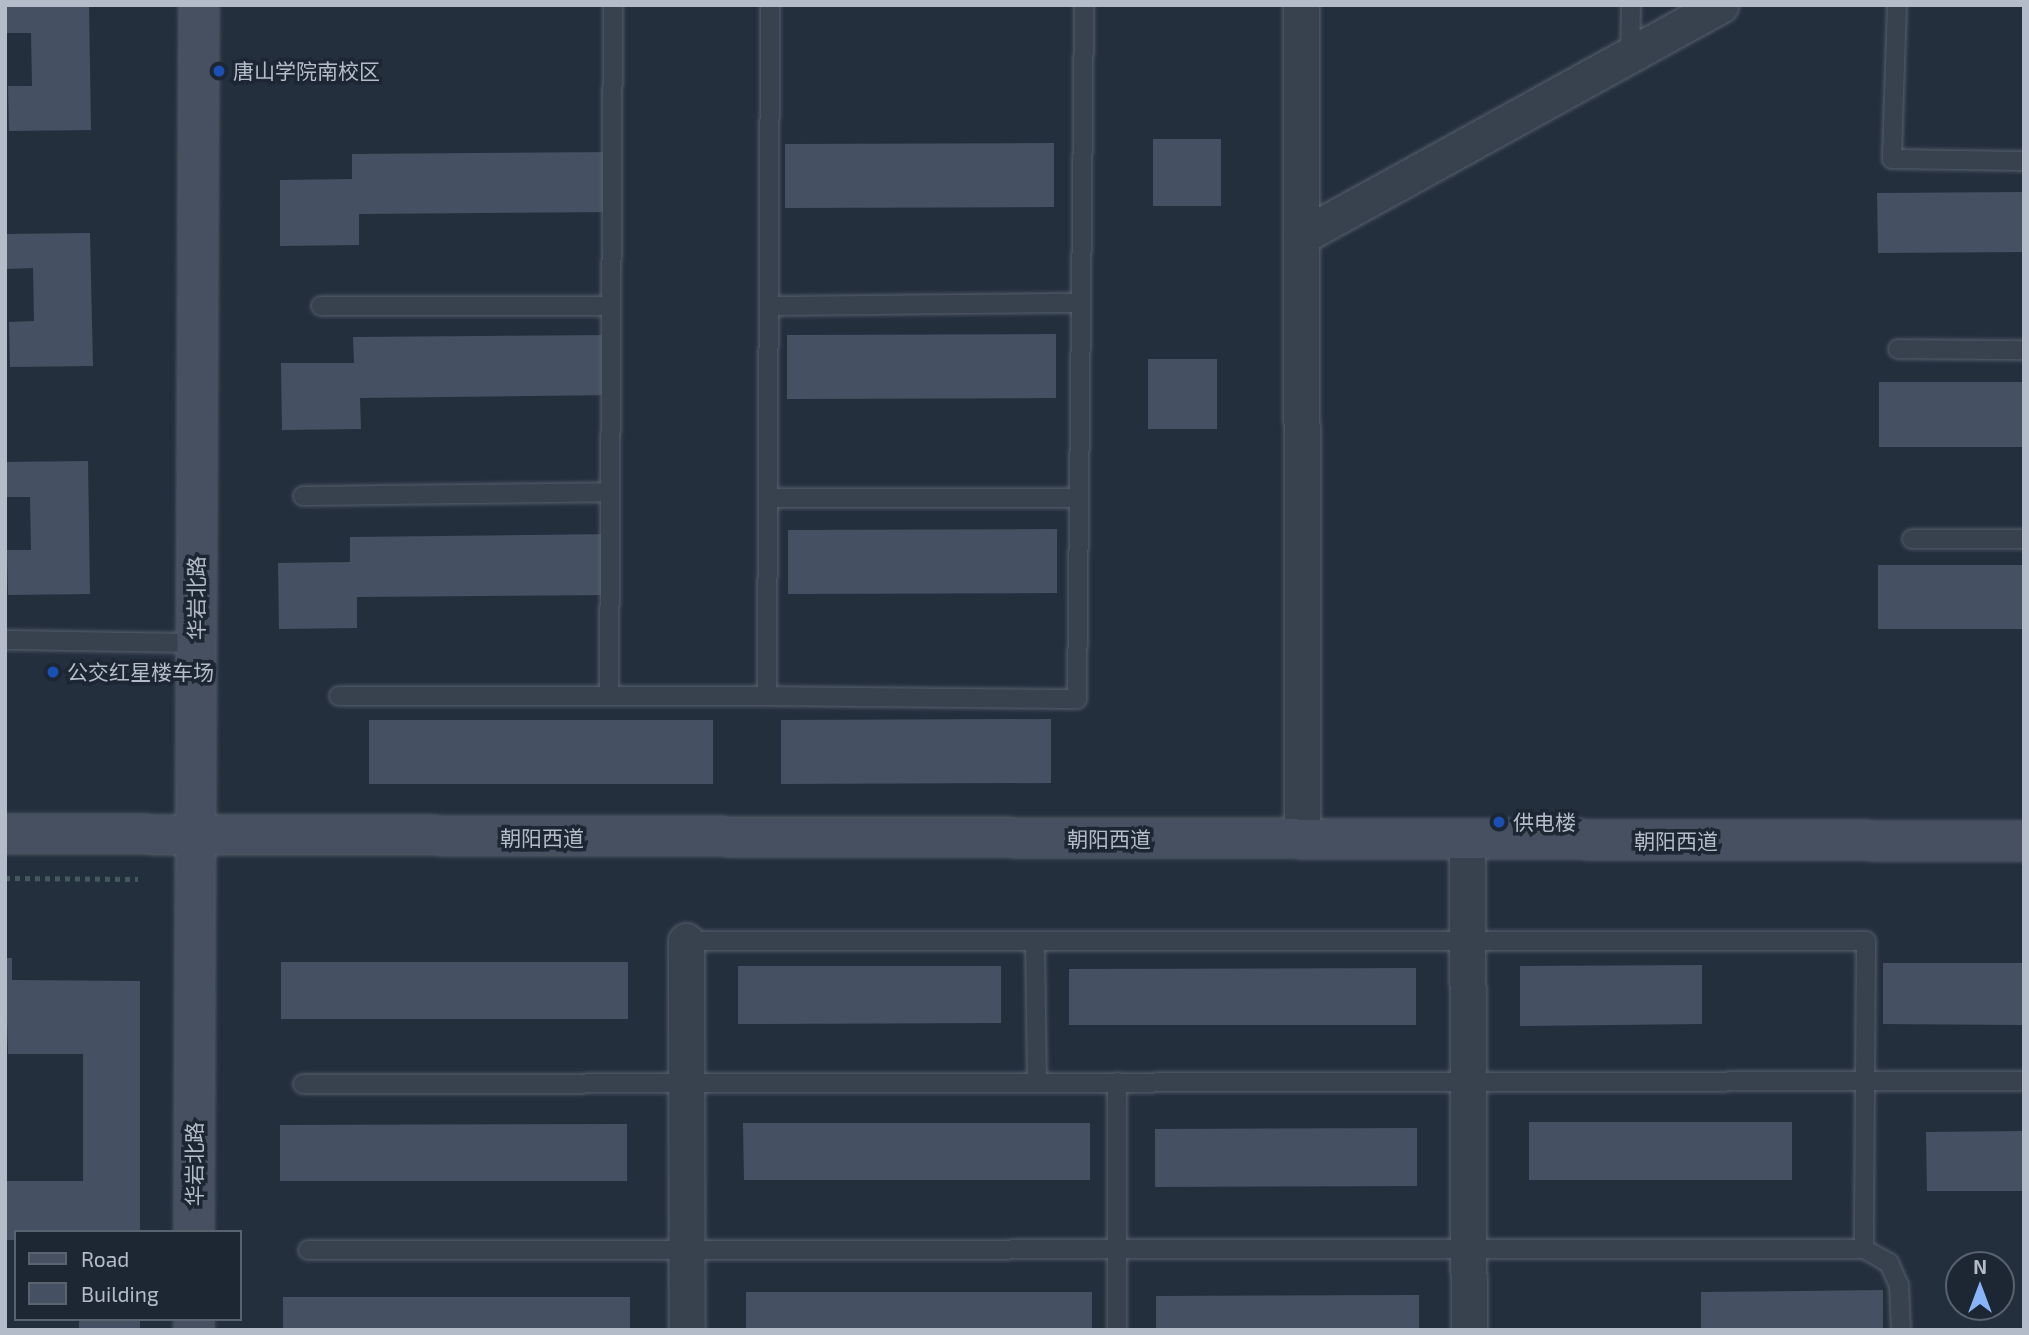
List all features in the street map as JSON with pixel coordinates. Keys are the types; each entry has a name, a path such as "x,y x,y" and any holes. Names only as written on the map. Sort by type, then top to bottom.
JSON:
{"main road":[{"name":"华岩北路","path":"194,1230 199,5"},
{"name":"朝阳西道","path":"5,834 195,838 2024,841"},
{"name":"朝阳西道","path":"5,855 136,857 195,838"}],"street":[{"path":"1301,5 1302,839"},
{"path":"1302,236 1721,5"},
{"path":"1466,841 1469,1330"},
{"path":"685,941 687,1330"}],"lane":[{"path":"610,696 613,5"},
{"path":"767,696 770,5"},
{"path":"339,696 1077,699 1084,5"},
{"path":"1630,56 1631,5"},
{"path":"1897,5 1892,159 2024,161"},
{"path":"769,306 1081,303"},
{"path":"321,306 611,306"},
{"path":"1898,349 2024,350"},
{"path":"303,496 610,492"},
{"path":"768,498 1079,498"},
{"path":"1912,539 2024,539"},
{"path":"5,640 196,643"},
{"path":"685,941 1866,941 1864,1249"},
{"path":"1035,941 1037,1083"},
{"path":"303,1084 2024,1081"},
{"path":"1117,1082 1117,1330"},
{"path":"308,1250 1864,1249 1889,1263 1899,1285 1901,1330"}],"path":[{"path":"5,878 138,879"}],"building":[{"path":"5,5 89,5 91,130 9,131 8,86 32,86 31,33 5,33"},
{"path":"1153,139 1221,139 1221,206 1153,206"},
{"path":"1054,143 1054,207 785,208 785,144"},
{"path":"615,152 615,212 359,214 359,245 280,246 280,180 352,179 352,154"},
{"path":"2024,192 2024,252 1878,253 1877,193"},
{"path":"90,233 93,366 10,367 9,322 34,321 33,268 5,269 5,234"},
{"path":"1056,334 1056,398 787,399 787,335"},
{"path":"617,335 617,395 360,398 361,429 282,430 281,363 354,363 353,337"},
{"path":"1148,359 1217,359 1217,429 1148,429"},
{"path":"1879,382 2024,382 2024,447 1879,447"},
{"path":"88,461 90,594 8,595 7,550 31,550 30,497 5,497 5,462"},
{"path":"1057,529 1057,593 788,594 788,530"},
{"path":"613,534 614,595 357,597 357,628 279,629 278,563 350,562 350,537"},
{"path":"1878,565 2024,565 2024,629 1878,629"},
{"path":"1051,719 1051,783 781,784 781,720"},
{"path":"369,720 713,720 713,784 369,784"},
{"path":"5,958 12,958 12,980 140,981 140,1230 14,1230 14,1240 5,1240 5,1181 83,1181 83,1054 8,1054"},
{"path":"281,962 628,962 628,1019 281,1019"},
{"path":"1883,963 2024,963 2024,1025 1883,1024"},
{"path":"1702,965 1702,1024 1520,1026 1520,966"},
{"path":"738,966 1001,966 1001,1023 738,1024"},
{"path":"1416,968 1416,1025 1069,1025 1069,969"},
{"path":"1529,1122 1792,1122 1792,1180 1529,1180"},
{"path":"743,1123 1090,1123 1090,1180 744,1180"},
{"path":"627,1124 627,1181 280,1181 280,1125"},
{"path":"1417,1128 1417,1186 1155,1187 1155,1129"},
{"path":"2024,1131 2024,1191 1927,1191 1926,1132"},
{"path":"1883,1290 1883,1330 1701,1330 1701,1292"},
{"path":"746,1292 1092,1292 1092,1330 746,1330"},
{"path":"1419,1295 1419,1330 1156,1330 1156,1296"},
{"path":"283,1297 630,1297 630,1330 283,1330"},
{"path":"79,1321 140,1321 140,1330 79,1330"}],"place":[{"name":"唐山学院南校区","path":"219,71"},
{"name":"公交红星楼车场","path":"53,672"},
{"name":"供电楼","path":"1499,822"}]}
